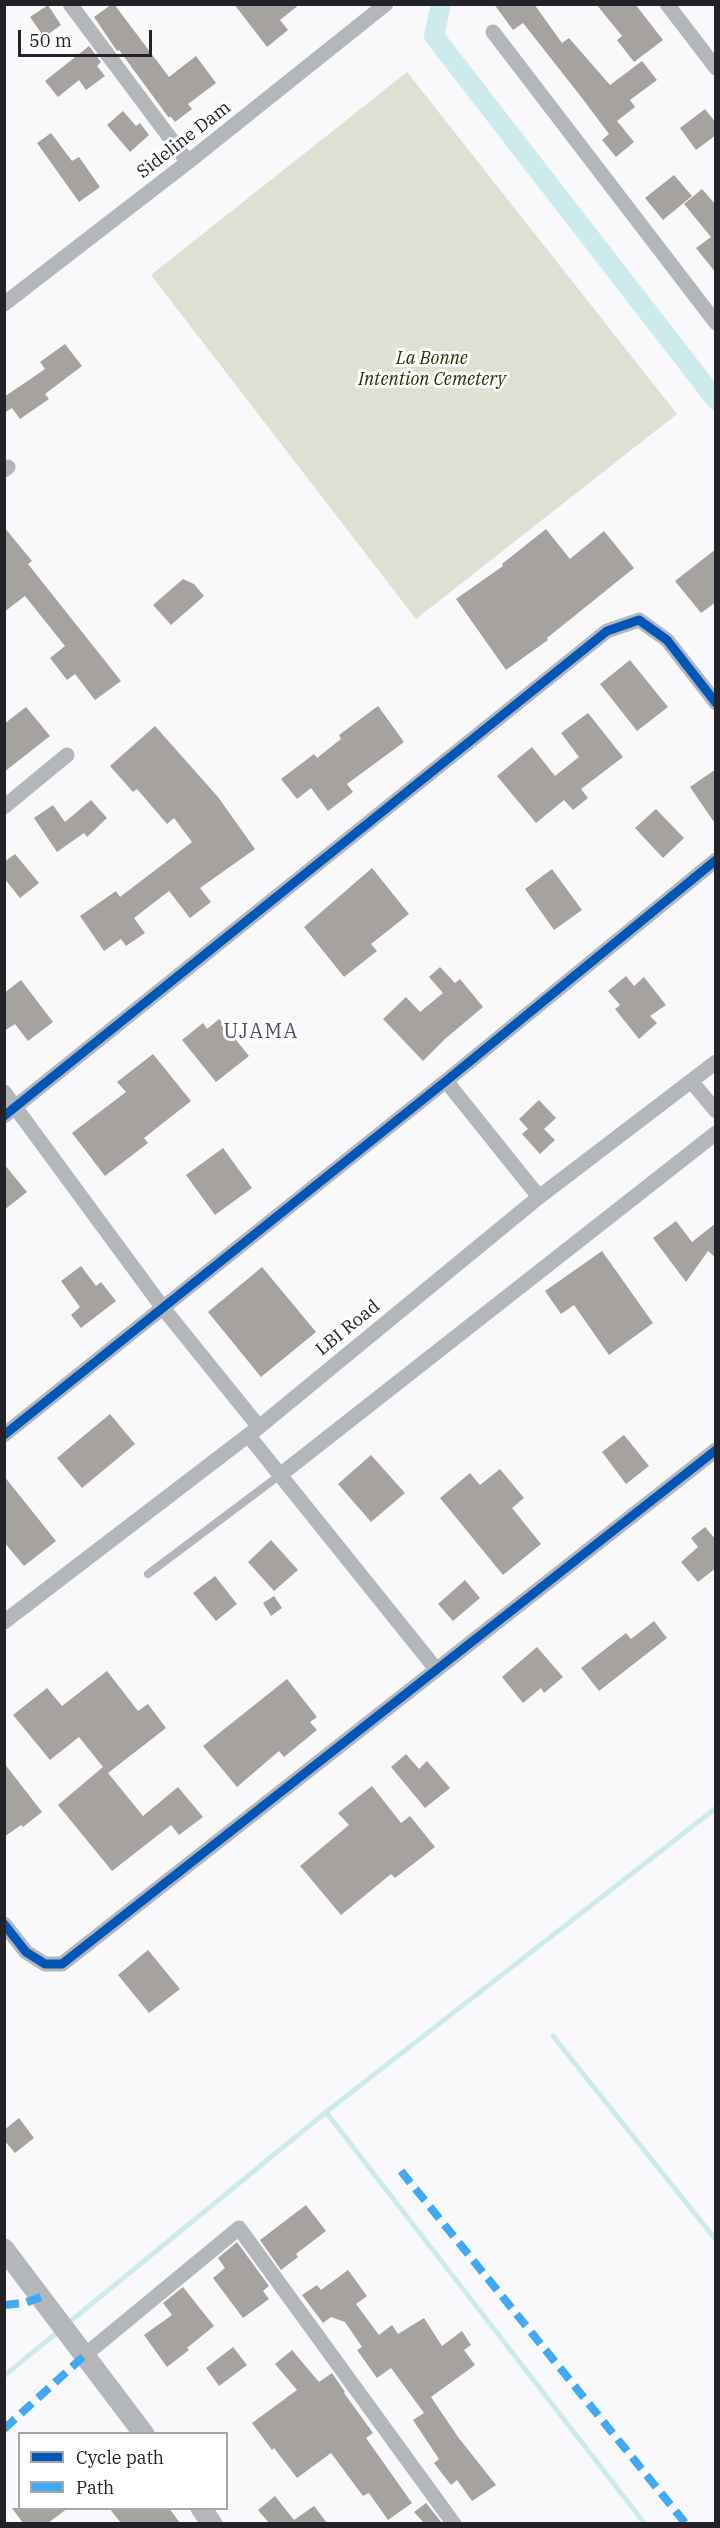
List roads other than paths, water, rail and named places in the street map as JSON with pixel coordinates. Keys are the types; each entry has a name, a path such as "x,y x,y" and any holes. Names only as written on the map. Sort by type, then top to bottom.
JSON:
{"main road":[{"path":"4,2249 143,2432"},
{"path":"202,2510 212,2523"}],"street":[{"path":"70,4 188,162"},
{"name":"Sideline Dam","path":"4,304 188,162 386,4"},
{"path":"667,4 716,68"},
{"path":"493,32 716,323"},
{"path":"10,1111 608,631 639,620 667,640 716,703"},
{"path":"4,807 67,755"},
{"path":"4,1435 446,1081 716,860"},
{"name":"LBI Road","path":"4,1622 253,1431 539,1197 716,1062"},
{"path":"446,1081 539,1197"},
{"path":"691,1081 716,1111"},
{"path":"4,1092 10,1111 163,1308 253,1431 280,1475 436,1670"},
{"path":"280,1475 716,1133"},
{"path":"4,1924 26,1952 45,1964 62,1964 716,1450"},
{"path":"82,2351 239,2228 454,2523"}],"lane":[{"path":"148,1574 280,1475"}],"waterway":[{"path":"441,4 434,36 716,400"},
{"path":"67,2324 326,2112 716,1808"},
{"path":"553,2036 716,2240"},
{"path":"326,2112 645,2524"},
{"path":"4,2376 60,2330"}],"district":[{"name":"UJAMA","path":"261,1032"}],"park label":[{"name":"La Bonne Intention Cemetery","path":"432,370"}]}
